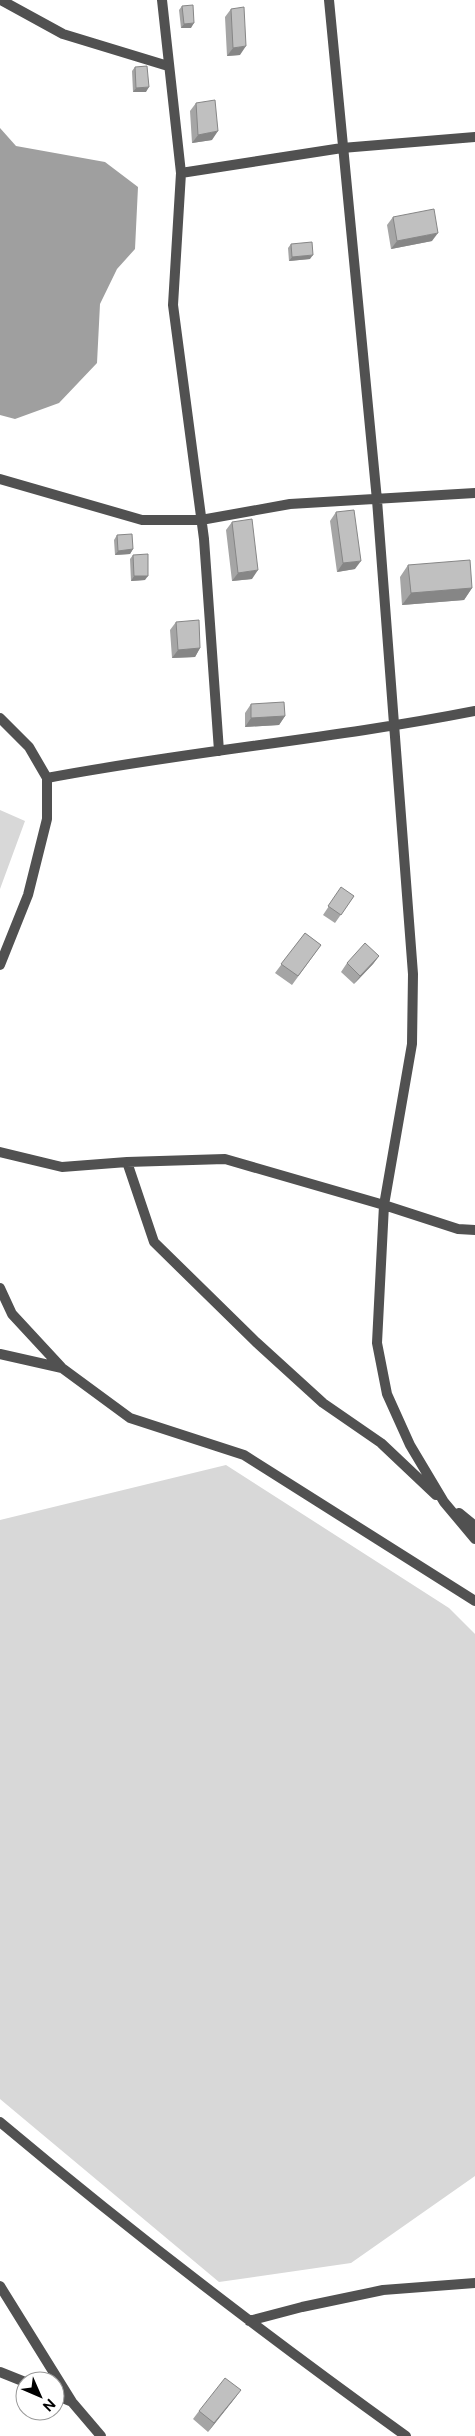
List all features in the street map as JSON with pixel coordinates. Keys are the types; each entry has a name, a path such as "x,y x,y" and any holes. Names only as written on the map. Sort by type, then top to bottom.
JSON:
{"street":[{"path":"1,0 63,34 168,66"},
{"path":"162,0 181,173 173,305 201,520 219,751"},
{"path":"329,0 377,500 413,974 412,1044 384,1205 377,1343 387,1394 410,1445 444,1502 475,1539"},
{"path":"181,173 342,148 475,137"},
{"path":"0,479 142,520 201,520 290,504 475,493"},
{"path":"47,778 112,766 393,727 475,711"},
{"path":"0,718 29,747 47,778 47,819 28,895 0,965"},
{"path":"0,1152 62,1167 127,1162 225,1159 384,1205 458,1230 475,1230"},
{"path":"127,1162 154,1242 256,1342 323,1403 381,1443 444,1502 475,1526"},
{"path":"0,1288 12,1314 62,1368 130,1418 244,1455 475,1601"},
{"path":"0,1354 62,1368"},
{"path":"0,2122 107,2212 250,2322 406,2436"},
{"path":"250,2322 302,2307 383,2290 475,2283"},
{"path":"0,2286 72,2402 101,2436"},
{"path":"0,2372 15,2378"},
{"path":"65,2399 72,2402"}],"shaded area":[{"path":"0,128 16,146 105,162 138,187 135,249 117,269 100,304 97,363 59,403 15,419 0,415"},
{"path":"0,810 25,821 0,889"},
{"path":"226,1465 449,1608 475,1634 475,2176 351,2263 219,2282 0,2099 0,1520"}],"building":[{"path":"193,5 194,23 184,24 182,6"},
{"path":"244,7 246,46 233,48 231,9"},
{"path":"147,66 149,87 136,88 135,67"},
{"path":"215,100 218,131 198,135 196,103"},
{"path":"434,209 438,233 397,241 393,217"},
{"path":"312,242 313,255 292,257 291,244"},
{"path":"354,510 361,561 343,563 336,512"},
{"path":"252,519 258,570 238,573 232,522"},
{"path":"132,534 133,549 118,551 117,535"},
{"path":"148,554 148,576 134,576 133,555"},
{"path":"470,560 472,588 411,593 408,565"},
{"path":"199,620 200,648 178,650 176,622"},
{"path":"284,702 285,716 251,718 251,704"},
{"path":"341,887 354,896 341,915 328,906"},
{"path":"305,933 321,945 298,976 281,964"},
{"path":"365,943 379,956 360,976 347,963"},
{"path":"225,2378 241,2390 214,2423 199,2411"}]}
